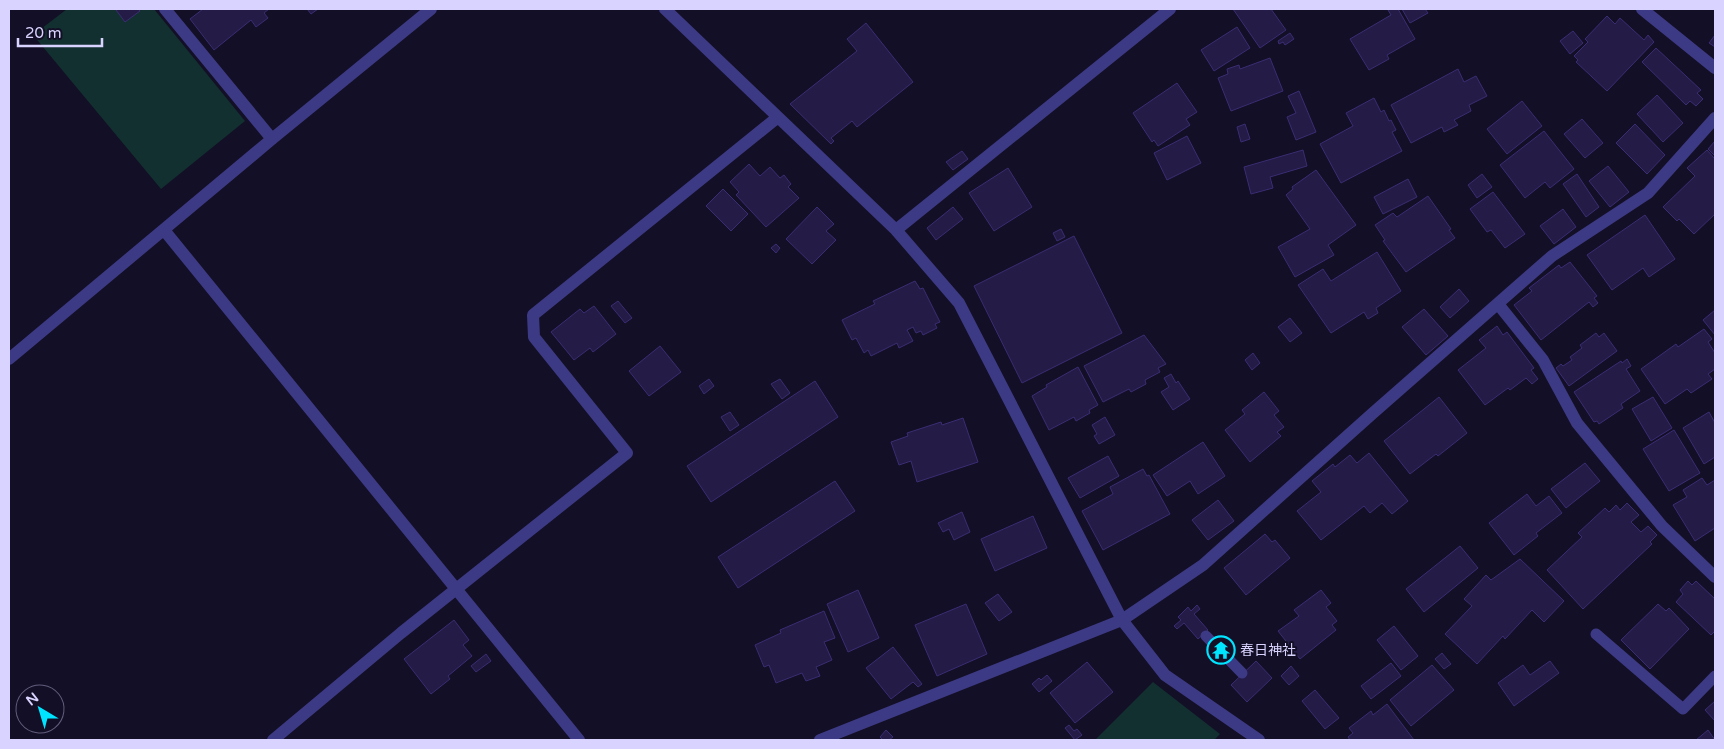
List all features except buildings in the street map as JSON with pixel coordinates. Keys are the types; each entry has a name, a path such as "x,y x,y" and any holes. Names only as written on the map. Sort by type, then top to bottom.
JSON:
{"street":[{"path":"165,9 272,138"},
{"path":"9,359 272,138 431,9"},
{"path":"665,9 896,230 959,303 1122,620 1165,675 1259,740"},
{"path":"896,230 1170,9"},
{"path":"1642,9 1715,68"},
{"path":"273,740 401,633 627,453 534,337 533,315 778,117"},
{"path":"820,740 1122,620 1203,566 1366,419 1552,256 1648,192 1715,118"},
{"path":"164,230 579,740"},
{"path":"1498,304 1543,360 1577,423 1662,526 1715,577"}],"lane":[{"path":"1596,634 1683,709 1715,676"},
{"path":"1206,636 1242,672"}],"green space":[{"path":"67,9 154,9 245,121 161,189 33,35"},
{"path":"1153,682 1220,734 1214,740 1095,740"}],"place":[{"name":"春日神社","path":"1221,650"}]}
